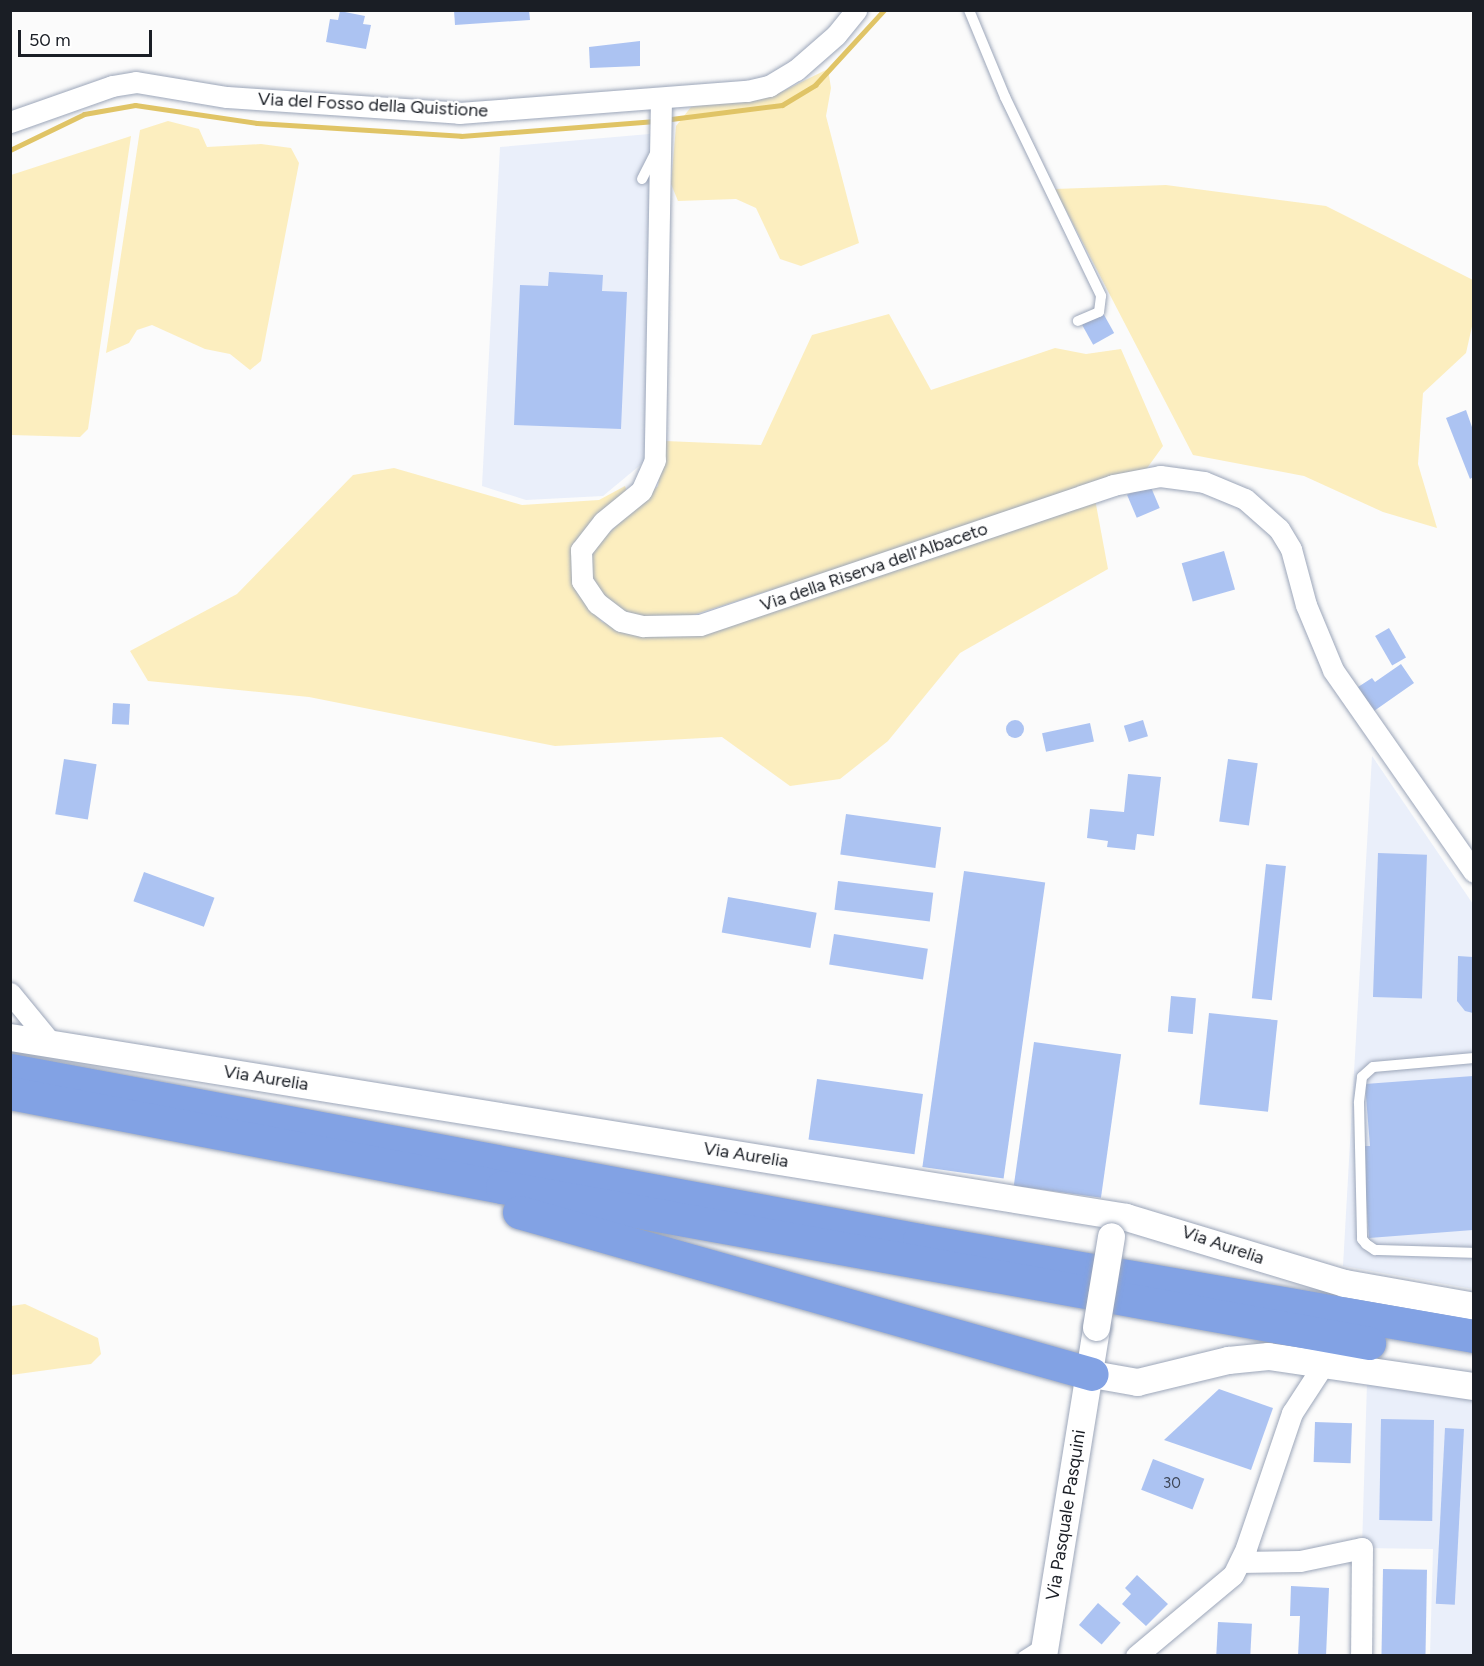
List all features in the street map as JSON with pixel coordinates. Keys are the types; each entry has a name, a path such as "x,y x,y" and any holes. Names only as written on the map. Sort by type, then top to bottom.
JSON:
{"highway":[{"path":"10,1070 942,1244 1473,1336"},
{"path":"10,1093 326,1154 1248,1324 1473,1358"},
{"path":"326,1154 389,1180 561,1221 874,1315 1092,1374"}],"street":[{"name":"Via del Fosso della Quistione","path":"10,122 112,86 136,82 226,97 440,112 661,105 769,86 807,62 856,10"},
{"name":"Via della Riserva dell'Albaceto","path":"661,105 655,460 641,491 603,522 581,550 582,581 597,603 621,621 642,626 700,625 1113,485 1160,476 1211,484 1245,499 1279,529 1291,549 1306,604 1333,670 1473,872"},
{"path":"10,993 51,1043"},
{"name":"Via Aurelia","path":"10,1037 1112,1226 1151,1222 1344,1283 1473,1306"},
{"name":"Via Pasquale Pasquini","path":"1037,1651 1092,1374 1096,1327 1112,1226"},
{"path":"1092,1374 1137,1382 1251,1358 1288,1357 1441,1383 1473,1386"},
{"path":"1143,1654 1220,1590 1240,1562 1292,1413 1323,1364"},
{"path":"1240,1562 1300,1562 1362,1548 1361,1656"}],"lane":[{"path":"969,10 1005,96 1101,296 1099,312 1078,321"},
{"path":"642,179 661,138"},
{"path":"1473,1058 1366,1070 1359,1103 1362,1239 1375,1250 1473,1253"}],"shaded area":[{"path":"828,69 831,88 826,116 859,243 801,266 780,259 756,208 736,199 678,201 671,184 676,126 691,107 781,92"},
{"path":"168,121 199,129 207,147 261,144 291,148 299,163 261,361 250,370 230,354 205,349 152,325 137,330 129,343 106,353 140,130"},
{"path":"661,133 656,452 603,496 526,500 482,486 500,147"},
{"path":"131,136 88,429 80,437 11,435 11,175"},
{"path":"1166,185 1326,206 1473,280 1473,322 1466,353 1423,393 1418,464 1437,528 1383,512 1304,476 1193,455 1055,189"},
{"path":"889,314 931,390 1055,348 1086,354 1121,349 1163,446 1145,471 671,622 631,617 594,591 589,552 658,486 665,441 761,445 812,335"},
{"path":"394,468 522,505 599,500 625,486 628,495 586,537 580,596 602,622 665,637 723,625 1095,499 1108,569 960,653 888,741 840,779 790,786 722,737 555,746 309,697 148,681 130,651 237,594 353,475"},
{"path":"1372,756 1473,904 1473,1289 1343,1266"},
{"path":"25,1304 98,1338 101,1354 91,1364 11,1375 11,1306"},
{"path":"1367,1382 1473,1400 1473,1655 1430,1655 1433,1549 1362,1548"}],"building":[{"path":"454,10 529,10 530,20 455,25"},
{"path":"340,11 365,16 363,24 371,25 366,49 326,42 330,19 338,20"},
{"path":"640,41 640,66 590,68 589,47"},
{"path":"549,272 603,275 602,291 627,292 621,429 514,425 520,285 548,286"},
{"path":"1103,313 1114,333 1093,345 1082,325"},
{"path":"1466,410 1473,430 1473,477 1470,479 1446,418"},
{"path":"1150,485 1160,508 1137,518 1127,495"},
{"path":"1224,551 1235,589 1193,602 1182,563"},
{"path":"1389,628 1406,657 1392,665 1375,636"},
{"path":"1401,664 1414,683 1374,711 1358,687 1372,678 1375,682"},
{"path":"113,703 130,704 129,725 112,724"},
{"path":"1015,720 1021,723 1024,729 1021,735 1015,738 1009,735 1006,729 1009,723"},
{"path":"1143,720 1148,736 1129,742 1124,726"},
{"path":"1090,723 1094,742 1046,752 1042,733"},
{"path":"64,759 97,764 88,819 55,814"},
{"path":"1228,759 1258,763 1249,826 1219,821"},
{"path":"1128,774 1161,777 1154,836 1137,834 1135,850 1107,847 1108,841 1087,838 1090,809 1124,812"},
{"path":"846,814 941,827 935,868 840,855"},
{"path":"1378,853 1427,855 1422,999 1373,997"},
{"path":"1266,864 1286,866 1272,1000 1252,998"},
{"path":"964,871 1045,882 1004,1179 922,1167"},
{"path":"144,872 214,898 204,927 133,901"},
{"path":"838,881 933,893 930,921 834,910"},
{"path":"728,897 817,913 810,948 722,932"},
{"path":"834,934 928,949 923,979 829,965"},
{"path":"1458,956 1473,957 1473,1013 1465,1011 1457,1001"},
{"path":"1171,996 1196,998 1193,1034 1168,1032"},
{"path":"1209,1013 1278,1020 1268,1112 1199,1104"},
{"path":"1034,1042 1121,1054 1101,1198 1014,1186"},
{"path":"1473,1076 1473,1230 1369,1238 1362,1146 1370,1146 1365,1084"},
{"path":"817,1079 923,1094 914,1154 809,1139"},
{"path":"1219,1389 1273,1408 1251,1470 1164,1440"},
{"path":"1381,1419 1434,1420 1432,1521 1379,1520"},
{"path":"1315,1422 1352,1423 1351,1463 1314,1462"},
{"path":"1445,1428 1464,1429 1455,1605 1436,1604"},
{"path":"1153,1459 1204,1479 1193,1510 1141,1490"},
{"path":"1383,1569 1427,1570 1425,1656 1381,1656"},
{"path":"1137,1575 1168,1604 1146,1626 1122,1604 1131,1594 1125,1588"},
{"path":"1291,1586 1329,1588 1326,1656 1298,1656 1300,1616 1290,1616"},
{"path":"1098,1603 1121,1623 1102,1645 1079,1625"},
{"path":"1218,1622 1252,1624 1250,1656 1216,1656"}],"waterway":[{"path":"671,119 782,105 815,85 884,10"},
{"path":"10,150 84,114 135,105 257,123 461,136 655,121"}]}
